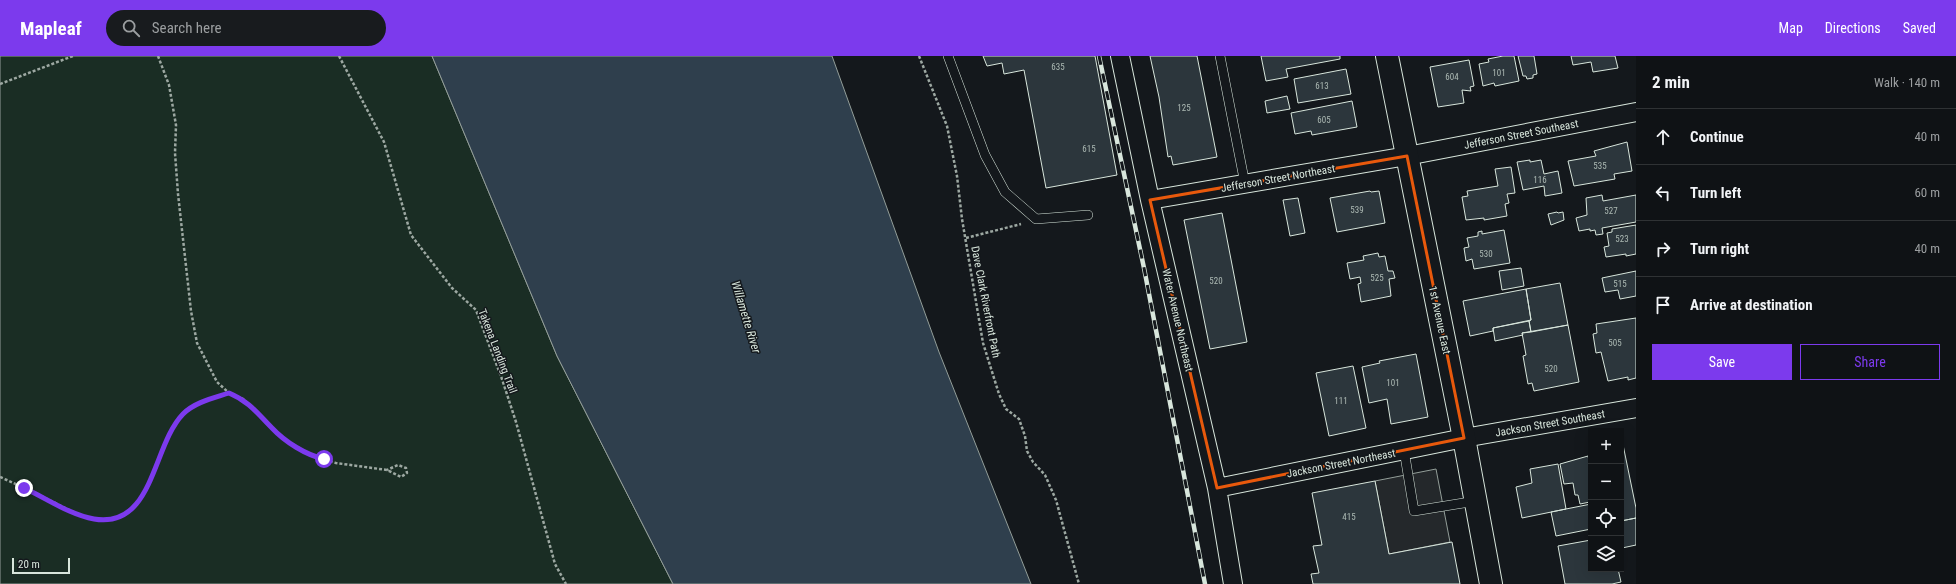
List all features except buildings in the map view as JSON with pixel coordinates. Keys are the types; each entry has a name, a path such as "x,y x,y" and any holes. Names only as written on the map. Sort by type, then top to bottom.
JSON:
{"main road":[{"name":"1st Avenue East","path":"1387,56 1492,584"}],"street":[{"name":"Water Avenue Northeast","path":"1120,56 1150,200 1217,488 1232,584"},
{"name":"Jefferson Street Southeast","path":"1407,156 1636,112"},
{"name":"Jefferson Street Northeast","path":"1150,200 1407,156"},
{"name":"Jackson Street Southeast","path":"1464,438 1636,408"},
{"name":"Jackson Street Northeast","path":"1217,488 1464,438"}],"lane":[{"path":"948,56 985,155 1005,192 1036,219 1088,215"},
{"path":"1220,56 1246,184"},
{"path":"1404,450 1414,512 1476,501"}],"path":[{"path":"0,84 74,56"},
{"path":"158,56 169,85 176,125 175,152 185,268 198,343 217,382 229,393 243,399 254,408 282,438 314,457 336,463 386,470 401,477 407,473 406,468 398,464 386,470"},
{"name":"Takena Landing Trail","path":"339,56 384,142 410,235 452,288 476,310 502,379 516,422 555,564 566,584"},
{"name":"Dave Clark Riverfront Path","path":"919,56 947,126 957,176 983,343 999,394 1006,408 1019,419 1025,436 1027,451 1032,462 1045,475 1056,500 1079,584"},
{"path":"966,238 1006,229 1036,219"},
{"path":"0,477 77,513 94,519 113,519 130,512 141,498 168,436 183,414 196,404 229,393"}],"highlighted area":[{"path":"1407,156 1464,438 1217,488 1150,200"}],"green space":[{"path":"0,56 432,56 557,356 673,584 0,584"}],"shaded area":[{"path":"1436,469 1450,542 1389,554 1375,481"}],"water":[{"name":"Willamette River","path":"432,56 832,56 939,352 1031,584 673,584 557,356"}],"railway":[{"path":"1099,56 1144,268 1205,584"}],"route":[{"path":"24,488 77,513 94,519 113,519 130,512 141,498 168,436 183,414 196,404 229,393 243,399 254,408 282,438 314,457 324,459"}]}
